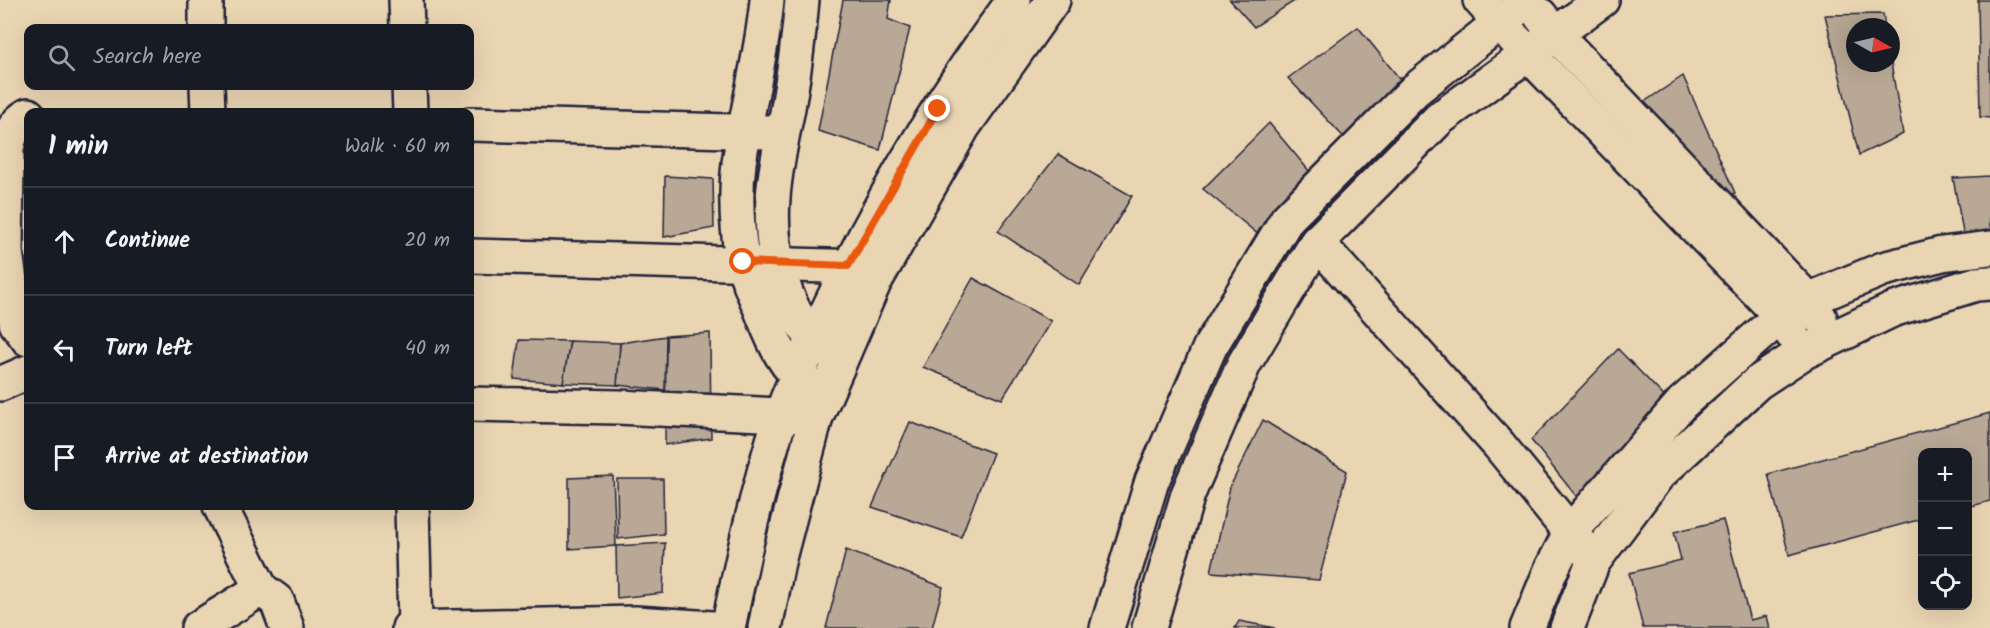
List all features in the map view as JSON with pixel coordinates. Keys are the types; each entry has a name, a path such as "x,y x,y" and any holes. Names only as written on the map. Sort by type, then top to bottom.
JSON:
{"street":[{"path":"206,0 206,24"},
{"path":"406,0 407,24"},
{"path":"767,0 739,163 736,207 743,262 779,352 820,407"},
{"path":"802,0 773,200 773,228 778,263 789,299 813,340 840,359"},
{"path":"728,628 751,515 781,415 796,377 848,266 938,109 1014,0"},
{"path":"765,628 778,562 820,407 882,267 963,127 1053,0"},
{"path":"1107,628 1152,481 1210,347 1287,219 1491,11 1528,0 1554,33 1808,300 1833,337"},
{"path":"1149,628 1188,494 1244,364 1317,242 1440,119 1554,33 1602,0"},
{"path":"1491,11 1528,54 1781,316 1804,352"},
{"path":"207,90 208,108"},
{"path":"409,90 410,108"},
{"path":"474,124 746,129 782,134"},
{"path":"13,127 6,149 17,252 15,329"},
{"path":"1317,242 1499,445 1571,531 1593,562"},
{"path":"1527,628 1551,570 1571,531 1682,403 1781,316 1808,300 1883,269 1942,254 1990,248"},
{"path":"474,256 882,267"},
{"path":"1567,628 1593,562 1658,475 1757,383 1804,352 1892,310 1976,284 1990,283"},
{"path":"0,384 24,374"},
{"path":"474,404 618,407 781,415 820,407"},
{"path":"222,510 261,589 277,601 286,628"},
{"path":"412,510 412,627 635,622 713,628"},
{"path":"198,628 261,589"}],"building":[{"path":"843,0 891,0 888,19 910,28 880,150 818,131"},
{"path":"1230,0 1296,0 1254,27"},
{"path":"1978,0 1990,0 1990,118 1980,117"},
{"path":"1883,14 1884,18 1846,18 1846,72 1893,72 1903,134 1859,155 1825,15"},
{"path":"1358,27 1415,98 1354,148 1288,78"},
{"path":"1683,76 1735,193 1705,207 1629,112"},
{"path":"1269,123 1320,184 1271,245 1203,189"},
{"path":"1058,154 1132,196 1079,285 998,231"},
{"path":"665,176 713,179 714,228 664,237"},
{"path":"1990,176 1990,291 1974,292 1953,178"},
{"path":"973,278 1051,321 1002,399 923,367"},
{"path":"710,333 711,438 665,445 666,336"},
{"path":"666,336 665,390 617,385 620,343"},
{"path":"519,340 570,341 563,383 514,379"},
{"path":"570,341 620,343 617,385 563,383"},
{"path":"1618,349 1691,424 1593,517 1531,440"},
{"path":"1990,413 1990,501 1972,506 1972,448 1918,448 1918,520 1789,555 1768,474"},
{"path":"1263,420 1347,471 1319,580 1211,572 1230,487"},
{"path":"910,422 993,453 961,537 872,507"},
{"path":"613,476 616,546 569,549 569,478"},
{"path":"617,479 663,479 664,534 618,539"},
{"path":"1723,520 1750,620 1767,616 1770,628 1643,628 1629,573 1681,560 1674,532"},
{"path":"665,543 663,593 617,598 616,546"},
{"path":"846,550 943,587 932,628 826,628"},
{"path":"1239,621 1275,628 1235,628"}],"route":[{"path":"743,262 848,266 938,109"}]}
